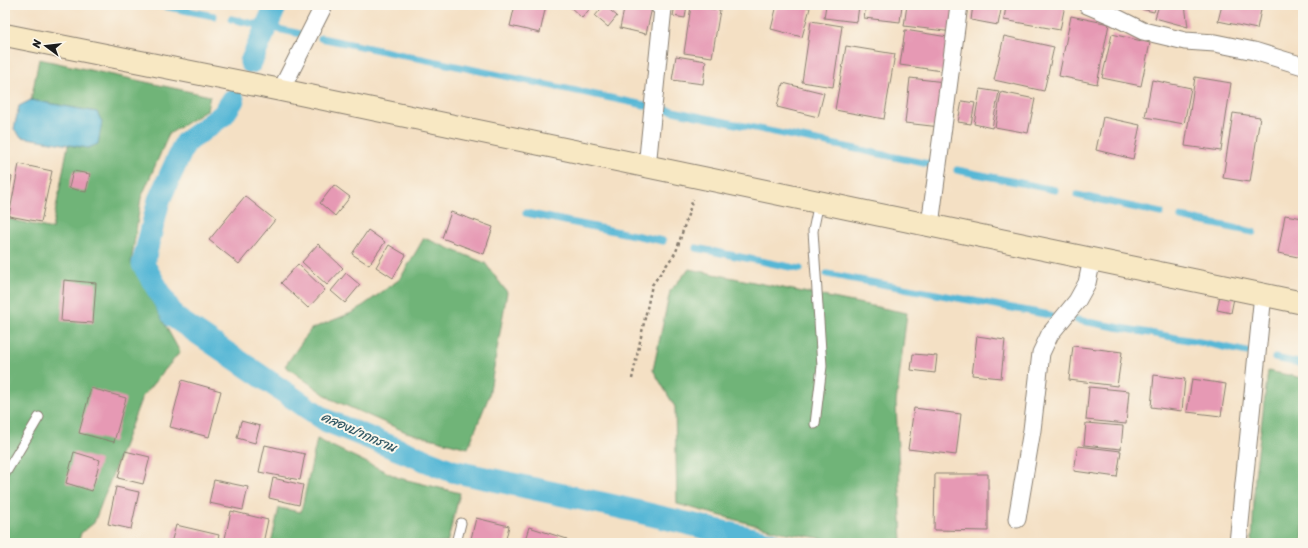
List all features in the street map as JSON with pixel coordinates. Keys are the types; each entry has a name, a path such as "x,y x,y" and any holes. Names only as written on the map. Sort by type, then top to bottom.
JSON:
{"main road":[{"path":"5,35 281,90 1303,303"}],"street":[{"path":"281,90 324,5"},
{"path":"930,226 959,5"},
{"path":"1087,5 1143,31 1185,41 1215,43 1254,51 1303,66"},
{"path":"647,166 662,6"},
{"path":"1017,519 1032,430 1041,353 1050,334 1077,301 1087,283 1092,259"},
{"path":"1238,543 1263,294"}],"lane":[{"path":"815,424 822,366 813,231 819,202"},
{"path":"5,474 39,417"},
{"path":"456,543 461,523"}],"path":[{"path":"632,379 652,285 676,252 700,178"}],"green space":[{"path":"39,59 210,96 207,110 169,134 141,198 131,263 180,352 142,397 94,523 81,533 78,543 5,543 5,218 52,229 68,145 88,148 97,112 31,100"},
{"path":"424,238 485,263 507,292 489,396 468,448 406,432 331,399 285,366 311,329 354,312 400,279"},
{"path":"689,269 907,313 896,403 902,543 852,543 781,532 677,504 675,407 653,370 670,291"},
{"path":"1268,371 1303,378 1303,543 1252,543 1255,476"},
{"path":"317,439 399,478 460,493 447,543 271,543 279,508 301,512"}],"water":[{"path":"31,100 97,112 102,122 98,144 88,148 21,137 14,129 19,106"}],"building":[{"path":"515,5 546,5 540,33 510,26"},
{"path":"568,5 593,5 582,18"},
{"path":"604,5 617,16 608,27 595,16"},
{"path":"625,5 637,5 652,8 646,34 620,28"},
{"path":"675,5 687,5 685,18 673,16"},
{"path":"777,5 799,5 810,8 802,37 771,29"},
{"path":"826,5 859,5 857,22 824,18"},
{"path":"866,5 902,5 900,22 864,18"},
{"path":"907,5 956,5 953,32 904,26"},
{"path":"973,5 1002,5 998,25 971,20"},
{"path":"1006,5 1065,5 1060,30 1004,20"},
{"path":"1133,5 1156,5 1154,12 1132,7"},
{"path":"1159,5 1185,5 1188,27 1155,18"},
{"path":"1222,5 1262,5 1257,29 1218,21"},
{"path":"691,6 720,10 712,57 684,53"},
{"path":"1071,16 1109,24 1097,84 1059,76"},
{"path":"811,21 842,26 833,87 802,82"},
{"path":"905,30 954,38 949,72 900,65"},
{"path":"1112,34 1150,43 1141,86 1102,78"},
{"path":"1004,36 1054,47 1044,91 994,80"},
{"path":"846,46 895,54 884,119 835,110"},
{"path":"676,56 706,61 703,84 672,80"},
{"path":"1195,77 1231,83 1221,151 1185,146"},
{"path":"910,78 945,82 940,127 905,123"},
{"path":"1152,80 1191,88 1184,124 1145,117"},
{"path":"783,83 824,93 818,117 777,107"},
{"path":"980,89 999,92 992,128 974,124"},
{"path":"1001,92 1035,99 1028,133 995,127"},
{"path":"962,101 975,103 971,124 958,122"},
{"path":"1233,113 1260,117 1250,182 1223,178"},
{"path":"1103,117 1140,125 1133,159 1096,150"},
{"path":"19,164 52,171 41,222 9,216"},
{"path":"73,171 90,174 86,192 69,188"},
{"path":"5,175 12,177 6,206 5,206"},
{"path":"334,185 350,197 335,216 320,203"},
{"path":"245,196 275,220 239,264 209,240"},
{"path":"451,212 493,227 484,254 442,238"},
{"path":"1285,215 1303,218 1303,258 1278,253"},
{"path":"368,230 385,242 369,265 352,254"},
{"path":"318,244 343,268 327,285 302,262"},
{"path":"389,245 406,255 393,278 376,267"},
{"path":"298,264 325,290 308,308 281,283"},
{"path":"346,273 360,285 345,303 331,291"},
{"path":"64,280 96,283 93,323 61,321"},
{"path":"1220,295 1234,298 1231,313 1217,310"},
{"path":"977,336 1005,340 1001,378 972,375"},
{"path":"1073,346 1122,352 1117,386 1069,380"},
{"path":"913,354 937,356 935,373 911,370"},
{"path":"1154,375 1185,379 1182,411 1151,407"},
{"path":"1192,379 1226,384 1221,416 1187,412"},
{"path":"182,380 221,391 209,437 170,427"},
{"path":"1089,387 1129,391 1126,424 1086,420"},
{"path":"91,388 126,398 114,442 79,433"},
{"path":"914,408 961,414 956,455 908,449"},
{"path":"241,421 260,426 255,443 237,438"},
{"path":"1086,423 1123,426 1121,449 1084,445"},
{"path":"265,445 305,454 300,480 259,472"},
{"path":"1078,446 1121,451 1117,477 1074,471"},
{"path":"125,451 150,457 143,484 118,478"},
{"path":"74,452 100,460 92,491 66,483"},
{"path":"935,474 988,474 988,531 934,530"},
{"path":"273,478 303,485 299,505 269,498"},
{"path":"214,480 248,487 243,510 209,503"},
{"path":"116,487 139,492 131,529 108,524"},
{"path":"231,511 268,520 263,543 224,543"},
{"path":"476,518 509,526 505,543 470,543"},
{"path":"176,525 219,535 217,543 171,543"},
{"path":"529,527 567,539 566,543 524,543"}],"waterway":[{"path":"158,5 214,16"},
{"name":"คลองปากกราน","path":"251,62 276,5"},
{"name":"คลองปากกราน","path":"231,19 301,34"},
{"path":"321,38 649,106"},
{"name":"คลองปากกราน","path":"233,100 223,115 185,143 159,200 143,264 174,317 327,421 452,471 610,505 770,543"},
{"path":"668,110 933,165"},
{"path":"957,170 1055,190"},
{"path":"1077,195 1161,213"},
{"path":"526,213 663,241"},
{"path":"1181,217 1253,232"},
{"path":"696,248 800,269"},
{"path":"827,274 1050,315"},
{"path":"1077,320 1247,352"},
{"path":"1275,358 1303,364"}]}
